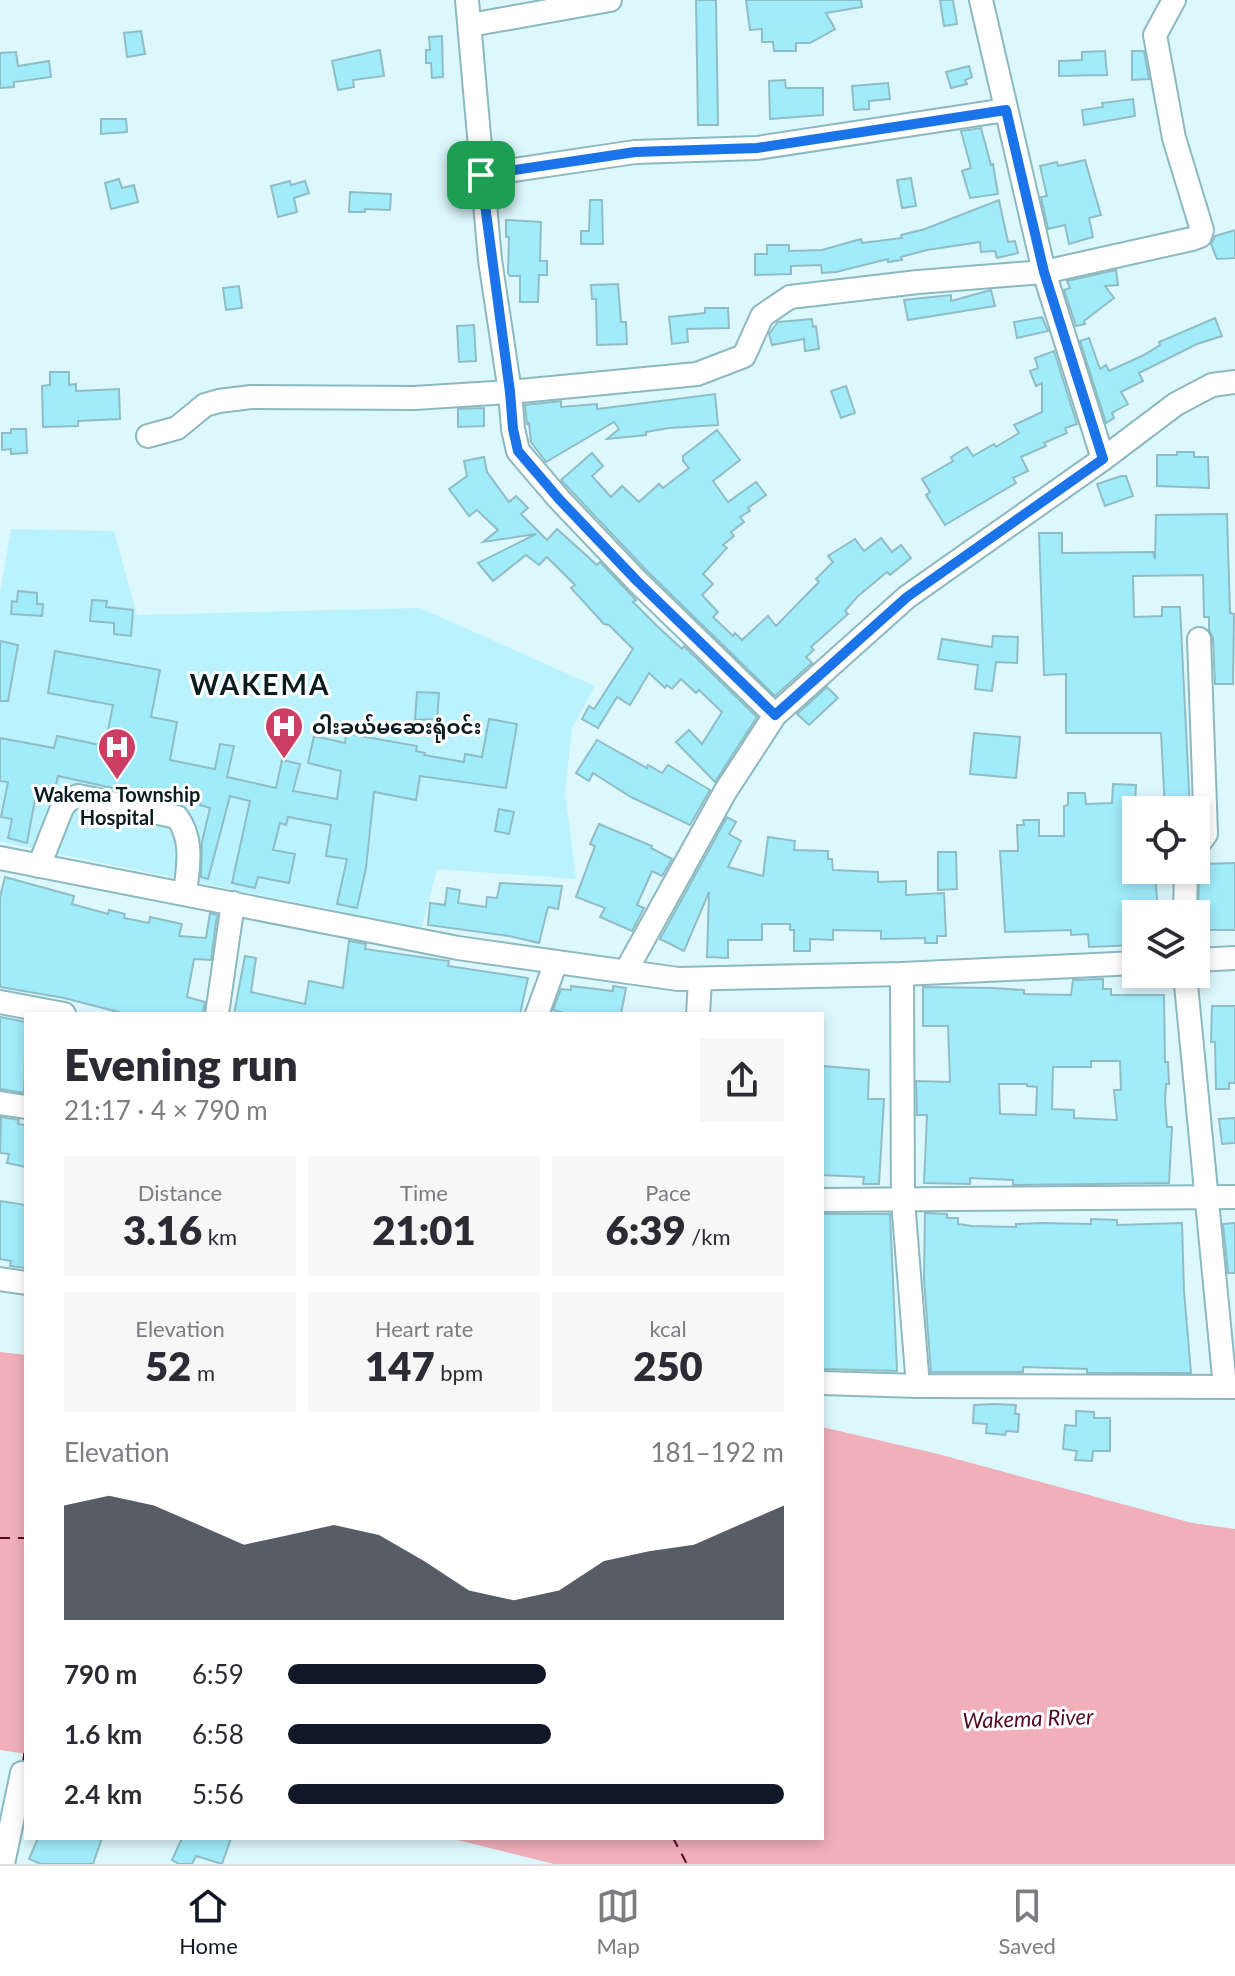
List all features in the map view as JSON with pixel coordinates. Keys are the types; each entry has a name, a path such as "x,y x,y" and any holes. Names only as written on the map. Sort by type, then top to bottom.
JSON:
{"street":[{"path":"467,0 481,175 518,451 637,581 775,715"},
{"path":"470,25 610,0"},
{"path":"981,0 1044,272 1103,459"},
{"path":"148,436 177,428 205,405 251,397 414,398 697,374 744,356 762,316 790,297 1044,272 1200,236 1202,230 1174,138 1155,35 1174,0"},
{"path":"481,175 635,152 757,148 1006,110"},
{"path":"626,971 725,792 775,715 907,597 1176,404 1212,385 1235,382"},
{"path":"1199,639 1205,796"},
{"path":"39,866 62,808 68,800 78,796 177,817 186,828 189,846 185,894"},
{"path":"0,858 458,948 700,980 1122,964"},
{"path":"217,1012 233,903"},
{"path":"1210,959 1235,958"},
{"path":"538,1012 556,962"},
{"path":"902,974 903,1201 918,1386"},
{"path":"698,1012 700,980"},
{"path":"824,1383 1230,1387 1205,1199 1186,988"},
{"path":"0,1002 53,1012"},
{"path":"0,1103 24,1107"},
{"path":"824,1200 1235,1197"},
{"path":"0,1279 24,1283"},
{"path":"3,1864 22,1773"}],"shaded area":[{"name":"ဝါးခယ်မဆေးရုံဝင်း","path":"11,529 114,531 137,615 420,608 595,686 572,728 565,793 576,879 437,869 422,928 0,842 0,593"}],"water":[{"path":"0,1352 24,1355 24,1754 0,1750"},
{"name":"Wakema River","path":"824,1427 938,1454 1192,1523 1235,1529 1235,1864 554,1864 457,1840 824,1840"}],"building":[{"path":"696,0 716,0 718,125 698,125"},
{"path":"746,0 861,0 862,7 826,13 835,29 810,43 796,43 796,51 774,51 773,42 762,42 762,29 750,30"},
{"path":"940,0 953,0 957,24 944,26"},
{"path":"141,31 145,54 127,57 124,33"},
{"path":"442,36 443,77 432,78 431,63 426,63 426,50 430,50 429,37"},
{"path":"380,50 384,76 353,80 354,87 338,90 332,61"},
{"path":"1105,51 1107,75 1059,76 1059,61 1082,60 1082,52"},
{"path":"1132,51 1144,51 1149,79 1132,80"},
{"path":"16,52 18,66 49,61 51,77 14,82 14,87 0,88 0,53"},
{"path":"969,66 972,77 965,80 967,84 951,88 946,72"},
{"path":"785,80 786,88 823,88 823,115 770,119 769,81"},
{"path":"888,83 890,99 869,101 869,109 854,110 852,86"},
{"path":"1133,99 1135,116 1084,125 1082,110 1103,107 1102,103"},
{"path":"101,119 126,119 127,132 101,134"},
{"path":"981,128 993,164 998,194 970,198 962,171 971,168 961,131"},
{"path":"1085,160 1101,215 1089,218 1093,237 1069,244 1065,225 1048,229 1041,197 1047,196 1040,166"},
{"path":"911,178 916,206 902,208 897,180"},
{"path":"119,179 122,188 134,185 138,202 111,209 105,183"},
{"path":"290,181 291,185 305,181 309,193 294,198 297,212 278,217 271,186"},
{"path":"350,192 391,194 390,210 349,212"},
{"path":"590,200 602,200 603,244 581,244 581,231 589,231"},
{"path":"999,200 1008,242 1015,241 1018,253 997,258 995,251 981,252 980,242 927,250 901,257 902,260 888,262 888,259 836,272 822,273 821,265 791,266 791,274 755,275 755,254 767,254 767,245 789,245 789,251 822,250 861,239 862,243 902,238 901,235 925,229"},
{"path":"506,220 541,222 540,261 547,261 547,275 539,275 538,302 520,302 520,276 510,276 508,273"},
{"path":"1235,230 1235,258 1217,259 1211,244 1215,236"},
{"path":"1116,270 1118,285 1105,286 1114,298 1084,321 1085,324 1076,326 1064,290 1070,288 1067,281"},
{"path":"618,284 621,322 626,322 627,344 597,345 596,299 592,299 591,285"},
{"path":"239,286 242,308 226,310 223,288"},
{"path":"991,290 995,306 908,320 904,300 951,295 951,301"},
{"path":"705,308 728,308 729,328 687,329 688,342 672,344 669,317 705,313"},
{"path":"1042,317 1048,331 1017,338 1014,322"},
{"path":"1215,318 1222,336 1197,344 1139,373 1143,381 1121,392 1128,404 1112,413 1114,418 1106,423 1080,341 1089,338 1100,369 1106,365 1109,371 1144,355 1160,345 1159,342"},
{"path":"812,319 819,349 805,351 804,339 772,345 769,334 778,322"},
{"path":"474,325 476,361 459,362 457,326"},
{"path":"1054,351 1077,424 1065,428 1067,433 1044,443 1046,446 1021,457 1028,471 1013,478 1016,483 945,525 926,495 930,492 922,479 953,461 951,457 967,447 973,456 994,444 996,447 1019,433 1014,425 1042,412 1042,383 1036,386 1030,371 1038,368 1035,358"},
{"path":"50,372 69,372 69,385 76,384 76,391 119,389 120,419 78,421 78,426 43,427 42,386 50,385"},
{"path":"846,386 855,413 841,418 831,391"},
{"path":"715,394 718,425 669,428 646,432 646,435 607,439 619,429 614,422 546,462 531,442 527,424 525,405 561,401 561,407 597,404 597,409"},
{"path":"484,408 484,426 458,427 458,409"},
{"path":"11,429 26,429 27,453 11,454 11,449 2,450 2,433 11,433"},
{"path":"717,430 740,460 713,481 728,502 756,482 766,495 740,517 744,522 731,532 734,536 723,545 727,548 703,574 713,584 702,595 718,612 713,617 733,636 735,633 742,640 768,616 776,626 819,582 816,579 833,562 828,556 855,539 864,551 881,538 892,552 901,545 911,558 890,575 887,572 858,596 845,611 848,614 811,647 814,650 806,657 812,663 775,696 647,571 561,480 592,453 603,466 592,476 611,497 622,486 639,502 659,484 663,488 689,468 683,456"},
{"path":"1177,452 1194,452 1194,457 1208,457 1209,488 1157,486 1157,455 1177,455"},
{"path":"484,457 487,472 509,502 516,496 528,508 521,514 547,540 557,529 597,565 600,562 657,626 682,649 684,646 757,717 715,782 676,742 689,730 702,744 722,712 699,690 696,693 681,679 672,689 667,685 665,688 649,673 630,705 617,697 598,728 582,719 589,706 594,709 633,649 609,625 604,624 571,588 575,585 547,557 539,565 526,555 493,581 478,563 536,534 483,542 498,530 477,510 469,516 449,489 467,476 464,461"},
{"path":"1126,476 1133,496 1105,506 1097,484"},
{"path":"1227,514 1230,613 1234,614 1233,684 1215,684 1213,638 1209,630 1209,617 1204,617 1203,575 1133,576 1134,617 1162,616 1162,607 1180,607 1189,796 1164,796 1161,733 1066,733 1066,674 1044,675 1039,533 1062,533 1062,553 1153,552 1155,559 1156,515"},
{"path":"18,591 37,593 37,604 43,604 42,616 11,614 12,601 17,602"},
{"path":"92,600 107,601 106,607 133,610 131,636 114,634 114,623 90,621"},
{"path":"993,636 1018,637 1017,663 996,662 992,691 975,689 978,665 938,659 942,639 992,647"},
{"path":"0,641 18,645 8,701 0,701"},
{"path":"55,651 160,670 151,717 177,722 170,760 215,769 220,744 234,746 227,777 276,788 282,760 300,764 293,791 337,799 341,771 308,763 314,736 345,743 346,734 354,735 417,746 416,751 424,755 464,762 465,754 482,757 489,719 517,724 506,788 420,776 416,800 374,792 366,868 357,908 337,904 347,859 326,856 331,825 288,817 286,825 280,823 273,850 295,854 289,883 258,877 255,888 232,883 250,801 230,796 208,879 201,877 202,842 210,808 200,805 201,798 169,791 167,800 58,776 53,797 36,794 27,843 8,838 12,819 1,817 8,782 0,781 0,738 54,748 57,736 105,746 113,705 48,693"},
{"path":"827,687 838,698 809,725 797,714"},
{"path":"417,692 439,693 437,719 415,720"},
{"path":"974,733 1020,737 1016,778 970,774"},
{"path":"597,740 647,768 648,765 662,773 668,765 710,790 690,825 631,797 593,773 589,781 576,773"},
{"path":"1113,784 1136,785 1135,796 1122,796 1122,884 1156,884 1157,900 1122,900 1122,946 1089,947 1088,934 1071,935 1071,930 1005,932 1000,851 1018,851 1017,825 1024,825 1023,820 1039,820 1039,836 1064,836 1064,806 1068,805 1068,793 1085,793 1086,804 1112,803"},
{"path":"499,809 514,812 509,834 495,831"},
{"path":"727,817 736,822 729,834 741,841 728,867 763,876 768,837 795,841 794,850 828,851 833,870 878,872 878,882 906,881 906,895 944,893 946,936 937,936 937,943 925,943 925,938 881,939 881,931 833,930 833,940 810,939 810,951 794,951 794,930 790,930 790,924 762,924 762,940 728,940 728,958 707,957 709,892 684,951 660,939"},
{"path":"599,824 652,846 672,859 662,876 652,871 637,905 644,908 632,931 600,917 605,908 576,897 595,846 590,844"},
{"path":"938,852 956,852 957,889 938,890"},
{"path":"1235,863 1235,930 1210,930 1210,900 1198,900 1199,884 1210,884 1210,864"},
{"path":"5,877 74,896 72,904 108,914 109,910 125,914 124,918 149,923 150,917 182,924 179,936 206,938 210,913 217,915 211,960 194,959 187,997 205,1002 203,1012 118,1012 64,998 0,987 0,897"},
{"path":"500,883 562,886 558,909 548,907 539,943 428,925 430,903 445,905 447,888 460,890 458,903 486,907 487,897 497,898"},
{"path":"349,941 366,944 365,949 449,961 448,966 528,978 520,1012 234,1012 245,956 256,958 251,992 305,1004 309,981 343,988"},
{"path":"1103,979 1103,989 1111,989 1111,995 1164,995 1165,1062 1168,1062 1169,1084 1166,1084 1165,1101 1167,1127 1172,1127 1169,1183 1013,1185 1013,1180 970,1178 970,1184 924,1183 927,1115 917,1115 916,1081 950,1082 948,1026 923,1026 923,987 992,988 1024,990 1024,994 1071,995 1073,980","holes":["1091,1061 1120,1061 1121,1090 1114,1090 1117,1120 1074,1118 1074,1110 1052,1109 1053,1067 1091,1067","999,1084 1037,1087 1036,1115 1000,1114"]},
{"path":"571,986 613,991 613,986 626,988 621,1012 553,1010 561,989 571,990"},
{"path":"1212,1006 1235,1006 1235,1083 1229,1083 1229,1089 1216,1089 1215,1042 1211,1042"},
{"path":"0,1017 24,1022 24,1093 0,1089"},
{"path":"824,1066 869,1070 868,1099 884,1099 879,1184 863,1184 864,1177 824,1175"},
{"path":"1,1117 19,1120 18,1124 24,1125 24,1167 7,1163 9,1154 0,1153"},
{"path":"1235,1118 1235,1143 1222,1144 1219,1119"},
{"path":"0,1201 24,1205 24,1268 10,1266 11,1261 0,1259"},
{"path":"925,1213 947,1214 947,1218 958,1218 958,1224 972,1226 1091,1224 1091,1219 1117,1220 1117,1225 1182,1223 1191,1373 1087,1373 1087,1369 1023,1367 1023,1372 931,1372 924,1279"},
{"path":"824,1214 890,1214 897,1371 824,1369"},
{"path":"1235,1223 1235,1273 1228,1273 1223,1224"},
{"path":"974,1405 1016,1405 1018,1432 1006,1431 1005,1435 986,1433 987,1424 973,1423"},
{"path":"1076,1411 1094,1412 1094,1418 1110,1418 1110,1451 1093,1451 1092,1461 1075,1460 1077,1451 1063,1449 1065,1425 1076,1426"},
{"path":"37,1840 101,1840 93,1864 41,1864 29,1859"},
{"path":"181,1840 230,1840 222,1864 196,1856 192,1864 179,1864 172,1860"}],"ferry route":[{"path":"0,1538 24,1538"},
{"path":"23,1763 24,1755"},
{"path":"674,1840 687,1864"}],"place":[{"name":"ဝါးခယ်မဆေးရုံဝင်း","path":"284,760"},
{"name":"Wakema Township Hospital","path":"117,781"}],"district":[{"name":"WAKEMA","path":"260,684"}],"route":[{"path":"1006,110 1044,272 1103,459 907,597 775,715 637,581 518,451 481,175 635,152 757,148 1006,110"}]}
